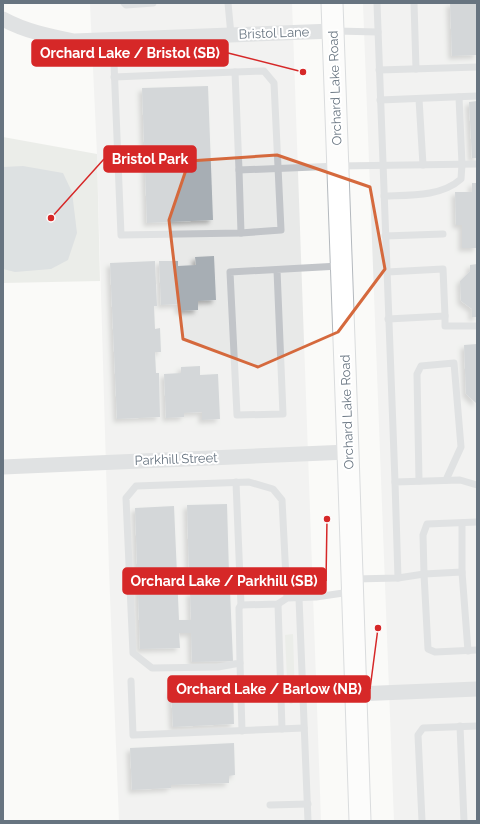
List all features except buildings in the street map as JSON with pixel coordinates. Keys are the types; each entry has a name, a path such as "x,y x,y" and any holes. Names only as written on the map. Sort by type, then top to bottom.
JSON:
{"main road":[{"name":"Orchard Lake Road","path":"332,3 360,821"}],"street":[{"name":"Bristol Lane","path":"3,19 14,25 42,34 74,41 333,31"},
{"name":"Parkhill Street","path":"3,467 348,452"},
{"path":"356,694 477,689"}],"lane":[{"path":"124,3 126,5 153,3"},
{"path":"228,3 232,35"},
{"path":"377,3 398,578"},
{"path":"414,3 416,69"},
{"path":"333,31 378,32"},
{"path":"113,39 114,77 121,235 242,233 281,230 274,83 264,71 114,77"},
{"path":"379,70 477,67"},
{"path":"235,72 242,233"},
{"path":"380,100 477,96"},
{"path":"384,196 427,194 455,184 461,180 462,164 459,97"},
{"path":"419,99 423,165"},
{"path":"239,170 338,166 477,164"},
{"path":"385,236 443,234"},
{"path":"277,270 283,414 237,415 230,272 341,266"},
{"path":"387,272 444,269 445,326 477,326"},
{"path":"388,319 445,316"},
{"path":"420,481 417,374 421,366 454,363 461,447 446,480"},
{"path":"395,482 460,480 477,485"},
{"path":"236,482 241,605 239,608 242,731"},
{"path":"240,663 218,667 152,668 133,654 126,498 136,486 249,482 273,489 282,500 287,598"},
{"path":"477,522 427,524 423,535 428,649 435,652 477,650"},
{"path":"462,523 462,572 468,651"},
{"path":"241,605 278,604 287,598 299,598 352,586 424,574 462,572"},
{"path":"299,598 308,821"},
{"path":"278,604 282,729"},
{"path":"131,682 133,735 304,728"},
{"path":"241,685 281,684"},
{"path":"460,726 464,821"},
{"path":"422,821 418,735 423,728 477,726"},
{"path":"270,805 308,804"}],"highlighted area":[{"path":"277,155 370,187 385,269 338,332 258,367 183,339 169,220 189,161"}],"shaded area":[{"path":"90,3 292,3 321,821 119,821 109,570 97,154"},
{"path":"363,3 477,3 477,821 394,821"},
{"path":"3,137 97,154 100,281 3,283"},
{"path":"23,166 63,173 72,192 77,233 68,260 51,269 15,272 3,269 3,167"},
{"path":"293,634 295,700 292,704 290,704 288,701 285,635"}],"place":[{"name":"Orchard Lake / Bristol (SB)","path":"303,72"},
{"name":"Bristol Park","path":"51,218"},
{"name":"Orchard Lake / Parkhill (SB)","path":"327,519"},
{"name":"Orchard Lake / Barlow (NB)","path":"378,628"}]}
